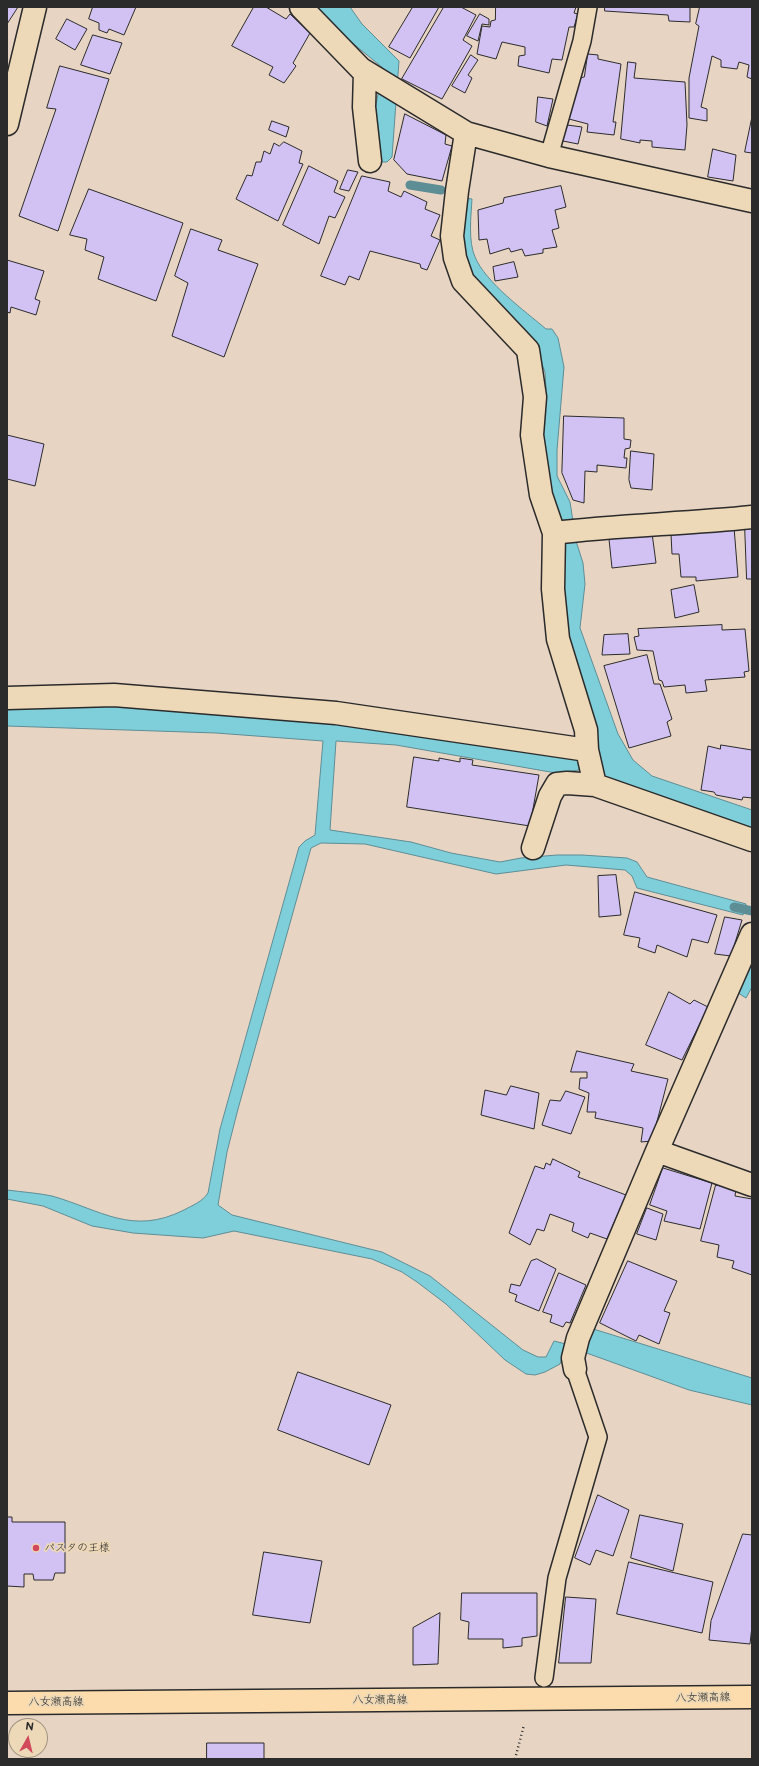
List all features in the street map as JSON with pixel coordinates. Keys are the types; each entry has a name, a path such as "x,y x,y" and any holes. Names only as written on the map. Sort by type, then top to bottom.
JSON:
{"main road":[{"name":"八女瀬高線","path":"7,1703 752,1697"}],"street":[{"path":"7,124 35,7"},
{"path":"301,7 372,76 466,134 549,156 752,202"},
{"path":"370,161 364,107 372,76"},
{"path":"466,134 452,236 455,258 463,281 528,350 535,397 532,435 542,495 554,533 553,589 558,639 586,730 587,750 595,784"},
{"path":"554,533 752,518"},
{"path":"7,698 114,695 336,713 587,750"},
{"path":"532,848 550,796 557,784 567,783 595,784 752,840"},
{"path":"575,1370 573,1358 577,1344 657,1152 752,934"},
{"path":"657,1152 752,1184"}],"lane":[{"path":"549,156 582,42 588,7"},
{"path":"544,1678 556,1578 598,1437 575,1370"}],"path":[{"path":"515,1759 525,1719"}],"water":[{"path":"317,7 350,7 362,24 399,61 392,157 387,162 382,162 379,152 374,115 383,68 350,41"},
{"path":"464,198 472,199 470,228 471,244 480,267 507,296 546,329 552,329 558,338 564,367 557,450 557,476 570,502 576,541 583,563 585,584 580,628 618,734 633,760 652,776 752,810 752,831 579,770 556,773 396,745 336,741 330,830 411,842 451,853 500,862 521,858 557,855 627,858 637,862 647,877 746,904 743,915 637,888 632,876 625,870 566,865 496,874 365,844 321,843 311,848 238,1109 227,1152 218,1205 232,1215 382,1252 430,1276 523,1350 538,1357 546,1357 554,1341 566,1344 560,1364 545,1372 535,1375 526,1374 505,1360 446,1304 417,1282 402,1272 372,1259 234,1231 203,1238 133,1233 92,1226 43,1206 7,1199 7,1190 41,1194 52,1196 117,1218 132,1221 148,1221 184,1210 206,1196 208,1193 220,1129 299,847 315,835 323,741 216,733 7,726 7,707 103,705 319,720 582,754 543,478 542,417 546,388 545,372 535,347 472,277 460,252"},
{"path":"752,954 752,987 746,998 735,991"},
{"path":"590,1328 752,1378 752,1405 689,1390 581,1351"}],"building":[{"path":"7,7 18,7 7,24"},
{"path":"93,7 136,7 124,35 109,29 107,33 99,30 99,23 89,19"},
{"path":"254,7 266,7 286,19 290,14 310,33 293,63 296,66 284,83 269,75 273,67 232,46"},
{"path":"413,7 439,7 410,58 389,47"},
{"path":"444,7 461,7 476,15 463,40 472,46 442,99 402,79"},
{"path":"496,7 576,7 574,13 578,14 574,27 569,27 562,60 552,59 549,73 518,66 519,56 525,55 525,47 502,42 496,59 477,54 482,26 490,27 491,21 495,20"},
{"path":"605,7 690,7 690,22 669,21 668,15 605,11"},
{"path":"700,7 752,7 752,79 747,77 749,65 739,62 737,69 721,67 721,60 712,56 701,107 707,109 707,121 689,118 689,78 699,26 696,24"},
{"path":"480,14 489,19 489,25 482,24 478,41 467,36"},
{"path":"67,19 87,29 75,50 56,39"},
{"path":"93,35 122,43 110,74 81,65"},
{"path":"588,54 598,55 598,59 621,64 613,122 616,122 614,135 587,132 588,124 569,119 580,78 584,77"},
{"path":"471,55 478,60 468,75 472,78 465,93 452,86"},
{"path":"628,62 636,63 634,78 685,82 687,125 685,150 652,147 652,141 640,140 640,143 621,139"},
{"path":"60,66 109,79 58,231 19,216 56,109 47,108"},
{"path":"538,97 553,99 547,126 536,122"},
{"path":"405,114 446,135 445,144 452,146 442,181 407,174 394,160"},
{"path":"752,117 752,153 745,152"},
{"path":"272,121 289,127 286,137 269,130"},
{"path":"567,125 582,127 578,144 563,141"},
{"path":"284,142 302,151 299,163 303,164 278,221 236,199 247,175 252,176 256,162 261,162 264,151 270,154 274,143 279,146"},
{"path":"713,149 736,155 733,181 708,177"},
{"path":"309,166 338,181 334,192 345,197 335,218 329,216 319,244 283,225"},
{"path":"348,170 358,172 349,191 340,189"},
{"path":"362,176 390,182 388,191 401,197 404,191 427,202 425,209 440,215 431,236 440,240 427,270 421,268 420,264 370,251 359,280 349,276 345,285 321,276"},
{"path":"561,186 566,207 555,210 559,228 552,230 557,247 543,249 543,253 525,256 522,249 511,252 509,248 490,254 487,239 479,240 478,210 503,203 504,198"},
{"path":"89,189 183,223 156,301 98,279 104,257 85,250 87,239 70,235"},
{"path":"191,229 222,240 218,250 258,264 224,357 172,336 188,283 175,276"},
{"path":"7,260 44,271 35,299 40,301 36,315 11,307 10,313 7,312"},
{"path":"514,262 518,277 495,281 493,267"},
{"path":"564,416 624,418 624,439 631,440 630,448 625,449 624,458 627,458 626,468 597,465 597,472 585,471 584,503 573,500 562,473"},
{"path":"7,435 44,444 35,486 7,479"},
{"path":"631,451 654,454 652,490 631,488 629,480"},
{"path":"745,526 752,526 752,579 747,579"},
{"path":"734,527 738,577 696,581 696,577 681,577 679,554 672,554 671,534"},
{"path":"652,533 656,563 612,568 609,539"},
{"path":"694,585 699,612 675,618 671,590"},
{"path":"722,625 722,630 745,629 749,671 744,672 745,677 705,680 707,691 686,693 685,685 664,687 662,681 659,680 653,651 637,650 634,637 639,636 638,629"},
{"path":"628,634 630,654 602,655 604,635"},
{"path":"647,655 654,684 660,684 672,719 667,722 671,736 629,748 604,666"},
{"path":"721,745 752,750 752,798 743,797 742,800 716,795 714,792 701,790 708,746 720,749"},
{"path":"414,757 439,761 439,758 460,762 460,758 473,760 472,765 539,775 530,826 407,807"},
{"path":"616,875 621,915 599,917 598,876"},
{"path":"635,892 717,915 708,943 692,939 687,957 657,945 655,953 638,947 640,938 624,935"},
{"path":"725,917 742,920 731,956 715,954"},
{"path":"669,992 690,1004 694,1000 708,1007 682,1060 646,1045"},
{"path":"577,1051 634,1064 631,1071 668,1079 652,1141 641,1142 643,1128 595,1118 596,1112 587,1112 589,1093 579,1089 580,1078 587,1078 587,1072 571,1072"},
{"path":"511,1086 539,1093 534,1129 481,1115 485,1090 506,1095"},
{"path":"566,1091 585,1097 571,1134 542,1125 550,1100 560,1101"},
{"path":"553,1159 580,1172 578,1177 626,1195 607,1239 590,1233 588,1238 572,1231 574,1223 550,1214 544,1231 537,1229 530,1245 509,1233 535,1166 544,1169 546,1163 550,1165"},
{"path":"663,1168 712,1183 700,1229 664,1221 667,1211 650,1205"},
{"path":"716,1185 736,1189 735,1196 752,1199 752,1275 732,1268 734,1261 717,1257 719,1245 701,1241"},
{"path":"647,1208 663,1214 656,1240 637,1234"},
{"path":"537,1259 556,1269 539,1311 515,1301 517,1295 509,1292 511,1284 520,1286 531,1261"},
{"path":"628,1261 677,1281 664,1311 670,1313 659,1344 639,1335 636,1341 600,1323"},
{"path":"559,1273 586,1285 570,1323 566,1322 563,1327 550,1322 552,1315 543,1312"},
{"path":"298,1372 391,1405 369,1465 278,1430"},
{"path":"598,1495 629,1510 613,1556 596,1550 590,1565 575,1558"},
{"path":"640,1515 683,1524 673,1571 631,1558"},
{"name":"パスタの王様","path":"7,1517 12,1517 12,1522 65,1522 65,1573 55,1573 53,1580 34,1580 33,1574 24,1574 24,1587 7,1586"},
{"path":"743,1534 752,1535 752,1626 750,1644 709,1640 711,1621"},
{"path":"264,1552 322,1561 310,1623 253,1615"},
{"path":"629,1562 713,1582 702,1633 617,1614"},
{"path":"462,1593 537,1593 537,1636 522,1638 522,1646 503,1648 503,1639 468,1639 469,1622 461,1620"},
{"path":"566,1597 596,1599 591,1663 559,1663"},
{"path":"440,1613 438,1664 413,1665 413,1628"},
{"path":"207,1743 264,1743 264,1759 207,1759"}],"waterway":[{"path":"410,185 441,190"},
{"path":"734,907 752,911"}],"place":[{"name":"パスタの王様","path":"36,1548"}]}
